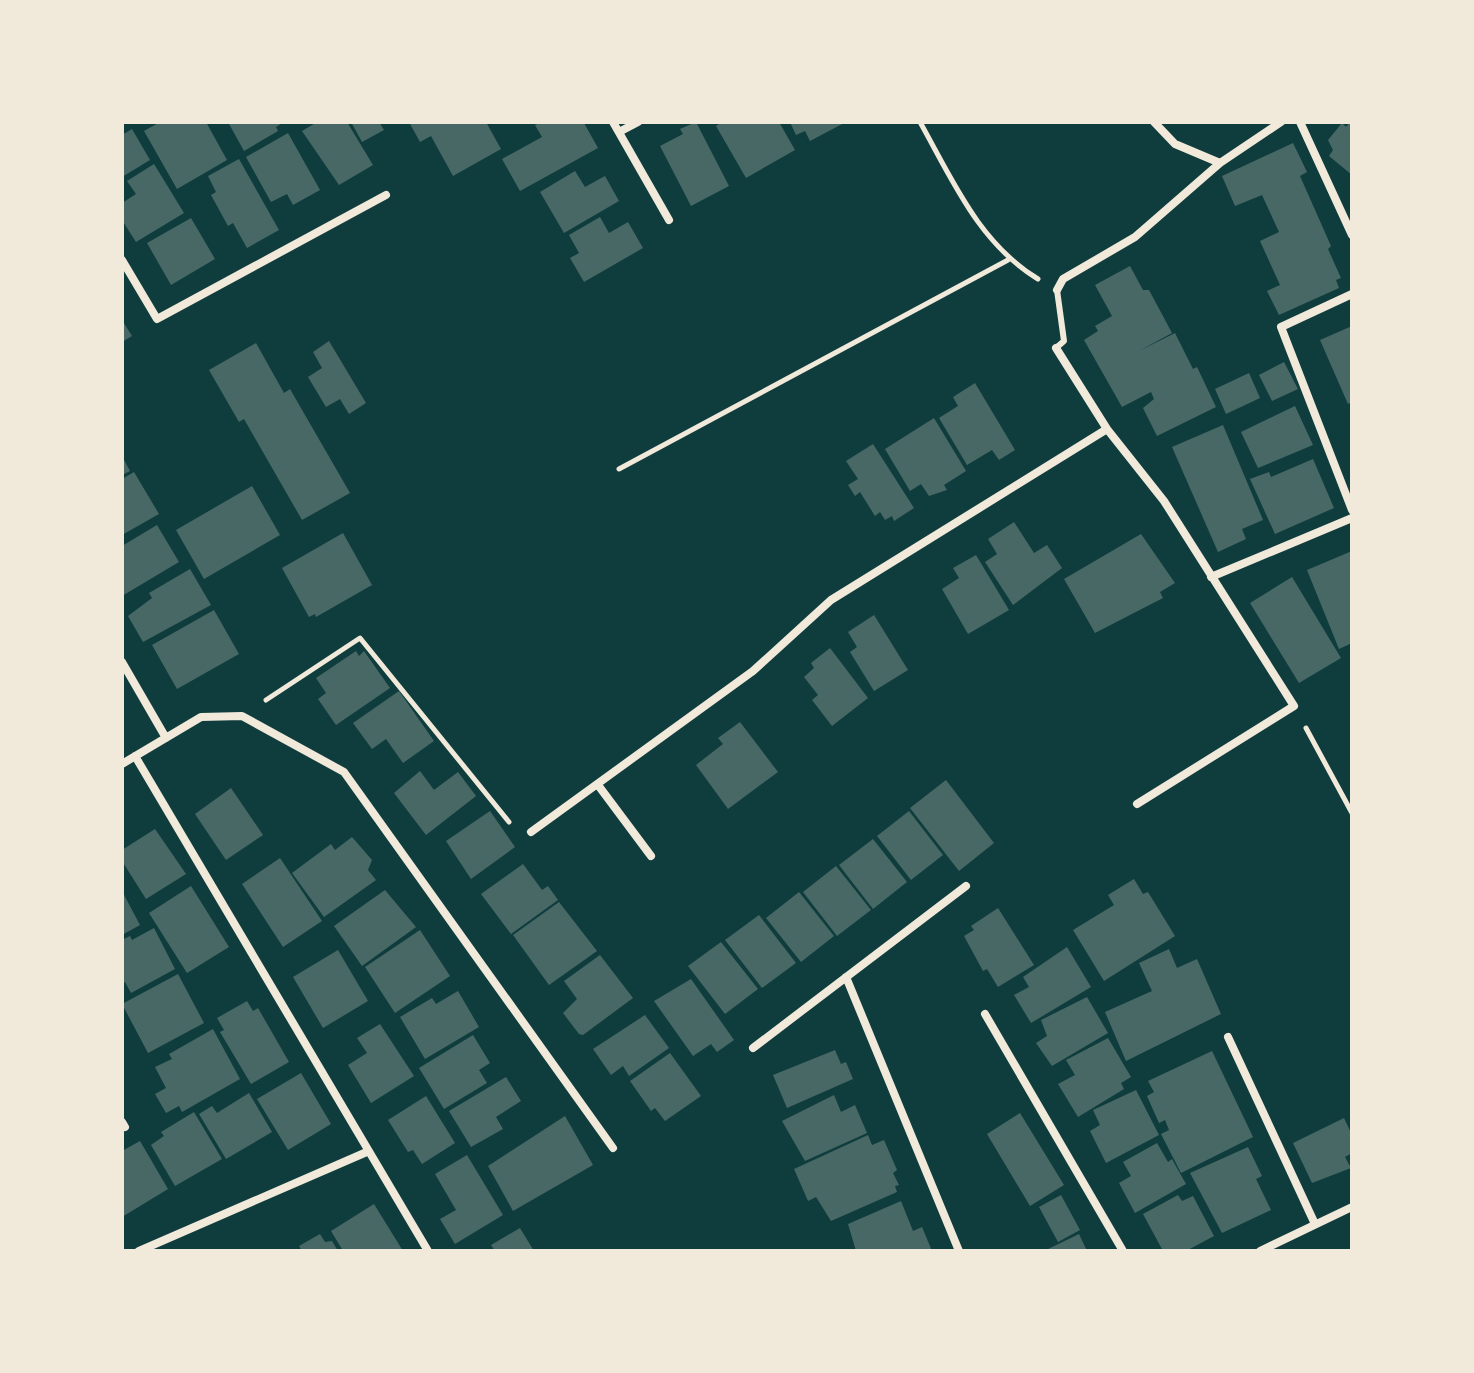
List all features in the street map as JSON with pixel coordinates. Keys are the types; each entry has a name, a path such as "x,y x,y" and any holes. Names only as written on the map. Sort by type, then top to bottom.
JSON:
{"street":[{"path":"613,122 669,220"},
{"path":"619,132 638,122"},
{"path":"1154,122 1175,144 1220,163"},
{"path":"1057,290 1063,279 1135,237 1220,163 1281,122"},
{"path":"1300,122 1352,235"},
{"path":"122,260 157,319 386,195"},
{"path":"1352,294 1281,327 1352,510"},
{"path":"1056,348 1107,429 1164,501 1294,706 1137,804"},
{"path":"531,832 753,671 831,600 1107,429"},
{"path":"1211,577 1352,518"},
{"path":"122,662 166,738"},
{"path":"122,764 201,717 242,716 344,772 613,1148"},
{"path":"135,756 428,1251"},
{"path":"598,785 651,856"},
{"path":"753,1048 966,886"},
{"path":"846,977 959,1251"},
{"path":"985,1014 1123,1251"},
{"path":"1228,1037 1315,1224"},
{"path":"139,1251 369,1151"},
{"path":"1260,1251 1352,1207"}],"lane":[{"path":"1056,348 1064,341 1057,290"}],"path":[{"path":"920,122 970,211 1008,260 1057,290"},
{"path":"619,469 1008,260"},
{"path":"242,716 360,638 512,826 522,821 531,832"},
{"path":"1294,706 1352,813"}],"building":[{"path":"160,122 206,122 227,160 177,189 144,131"},
{"path":"228,122 284,122 276,127 278,131 244,151"},
{"path":"317,122 347,122 373,165 339,185 302,131"},
{"path":"351,122 379,122 384,130 362,142"},
{"path":"409,122 486,122 501,149 453,176 431,136 420,142"},
{"path":"541,122 584,123 598,148 520,191 502,159 542,137 535,125"},
{"path":"696,122 729,186 691,206 660,146 683,134 680,129"},
{"path":"722,122 779,122 795,150 746,178 716,126"},
{"path":"790,122 846,122 810,141 805,131 796,135"},
{"path":"1350,122 1352,175 1329,156 1333,150 1328,140 1342,123 1346,127"},
{"path":"132,129 150,160 122,177 122,135"},
{"path":"288,133 320,190 293,205 287,194 271,202 246,157"},
{"path":"1293,143 1307,172 1300,176 1331,246 1328,249 1341,278 1336,280 1339,288 1279,315 1267,291 1280,285 1260,241 1279,232 1262,195 1235,206 1222,176"},
{"path":"239,159 279,230 247,248 233,223 228,226 211,195 216,192 208,176"},
{"path":"154,164 184,213 136,242 122,220 122,203 136,194 127,181"},
{"path":"575,171 585,187 605,176 619,201 564,233 540,192"},
{"path":"600,217 609,233 628,222 643,248 584,282 570,258 579,253 569,235"},
{"path":"191,218 215,259 171,285 147,243"},
{"path":"1130,266 1143,290 1149,290 1172,333 1139,351 1175,333 1193,369 1197,367 1216,407 1157,436 1143,408 1154,399 1151,392 1122,407 1084,340 1098,331 1095,326 1112,316 1095,285"},
{"path":"122,320 132,336 122,342"},
{"path":"1352,326 1352,402 1348,404 1320,340"},
{"path":"329,341 366,403 349,414 340,399 326,407 308,377 322,368 313,352"},
{"path":"256,343 284,393 290,389 350,493 302,520 244,419 239,422 209,370"},
{"path":"1284,362 1298,389 1272,401 1259,375"},
{"path":"1249,373 1260,398 1226,414 1215,389"},
{"path":"975,383 1015,450 999,460 992,450 967,465 939,418 958,406 953,397"},
{"path":"1295,406 1313,445 1258,468 1241,432"},
{"path":"934,418 966,471 944,485 947,490 929,496 921,484 910,491 885,449"},
{"path":"1223,425 1263,520 1242,529 1246,539 1218,552 1172,447"},
{"path":"873,444 914,508 894,521 892,516 885,520 880,512 875,516 860,492 855,496 848,485 858,479 846,461"},
{"path":"122,456 130,471 122,475"},
{"path":"1313,459 1334,508 1275,534 1250,479 1269,472 1271,477"},
{"path":"134,472 159,514 122,535 122,479"},
{"path":"252,486 280,535 204,579 176,530"},
{"path":"1014,522 1034,553 1047,545 1062,568 1013,605 985,562 997,554 988,539"},
{"path":"157,525 179,562 122,596 122,546"},
{"path":"343,533 372,585 316,617 315,614 309,617 282,568"},
{"path":"1141,534 1175,583 1160,592 1163,598 1095,633 1064,579"},
{"path":"1352,551 1352,643 1339,649 1307,570"},
{"path":"976,555 1009,610 968,634 942,589 959,578 953,568"},
{"path":"190,569 211,605 143,642 128,616 152,598 149,593"},
{"path":"1292,577 1341,658 1299,683 1250,603"},
{"path":"214,610 239,654 177,689 152,645"},
{"path":"874,615 908,670 874,691 850,652 857,647 848,632"},
{"path":"830,648 868,698 832,726 812,700 818,695 804,677 814,668 811,663"},
{"path":"356,651 359,656 364,651 390,688 336,725 318,699 326,693 316,678"},
{"path":"399,691 434,741 403,763 386,739 372,749 353,723"},
{"path":"740,722 778,772 728,809 696,765 723,744 718,738"},
{"path":"420,771 434,790 458,772 476,796 426,835 394,793"},
{"path":"946,780 994,843 959,871 910,808"},
{"path":"231,788 263,835 226,860 195,814"},
{"path":"490,811 515,847 471,879 446,841"},
{"path":"909,811 943,855 911,880 877,836"},
{"path":"155,829 186,874 146,899 122,861 122,850"},
{"path":"352,837 372,860 368,870 376,880 324,917 292,873 331,844 335,850"},
{"path":"873,839 907,882 873,909 839,865"},
{"path":"280,858 322,921 283,947 242,884"},
{"path":"523,864 542,890 548,886 558,900 511,934 481,894"},
{"path":"836,866 871,910 837,936 803,892"},
{"path":"1134,879 1143,894 1148,892 1175,936 1104,981 1073,930 1114,905 1108,895"},
{"path":"191,886 229,947 187,973 149,913"},
{"path":"385,890 416,927 362,966 334,926"},
{"path":"122,891 140,925 122,935"},
{"path":"799,892 834,936 801,962 766,918"},
{"path":"559,902 597,951 549,985 513,935"},
{"path":"998,908 1034,965 998,987 987,969 983,971 964,936 974,930 971,926"},
{"path":"759,915 796,963 762,988 725,940"},
{"path":"154,928 175,969 131,993 125,982 122,984 122,940 130,936 132,940"},
{"path":"420,930 450,976 395,1013 365,967"},
{"path":"721,942 758,989 725,1014 688,966"},
{"path":"1067,947 1091,987 1031,1023 1014,995 1029,987 1023,977"},
{"path":"1169,949 1177,968 1197,959 1221,1014 1126,1061 1105,1012 1152,991 1139,963"},
{"path":"338,950 368,1001 323,1028 293,977"},
{"path":"600,955 633,998 583,1035 563,1013 577,999 564,981"},
{"path":"178,974 204,1023 148,1053 122,1004"},
{"path":"691,979 734,1040 717,1052 711,1044 693,1056 654,1001"},
{"path":"458,991 479,1027 425,1059 400,1017 432,998 436,1004"},
{"path":"1087,997 1108,1033 1052,1066 1036,1043 1047,1036 1041,1020"},
{"path":"247,1001 253,1011 258,1008 289,1062 251,1084 220,1032 224,1030 217,1018"},
{"path":"645,1015 669,1048 629,1076 623,1066 611,1075 593,1049"},
{"path":"380,1024 414,1076 371,1103 348,1065 367,1053 357,1038"},
{"path":"213,1029 240,1079 182,1112 179,1106 166,1113 155,1094 166,1088 155,1067 172,1059 169,1054"},
{"path":"473,1035 490,1063 479,1070 487,1083 444,1109 419,1068"},
{"path":"1108,1038 1131,1077 1121,1083 1124,1089 1078,1117 1058,1084 1075,1075 1066,1060"},
{"path":"835,1050 841,1064 846,1062 853,1079 787,1108 773,1075"},
{"path":"1212,1051 1253,1137 1181,1173 1161,1134 1169,1130 1165,1120 1159,1123 1147,1096 1154,1092 1148,1081"},
{"path":"670,1053 701,1096 665,1121 655,1108 651,1111 630,1081"},
{"path":"301,1073 331,1124 288,1150 257,1099"},
{"path":"506,1077 521,1101 496,1117 503,1129 471,1147 449,1111"},
{"path":"1136,1090 1159,1135 1106,1163 1090,1131 1100,1125 1093,1110"},
{"path":"249,1093 272,1132 226,1159 199,1114 212,1106 217,1113"},
{"path":"834,1095 841,1112 855,1105 867,1133 805,1161 782,1121"},
{"path":"426,1096 455,1143 422,1164 413,1150 408,1152 388,1120"},
{"path":"194,1112 222,1159 175,1186 151,1145 164,1136 161,1132"},
{"path":"1020,1113 1064,1185 1030,1206 987,1134"},
{"path":"565,1116 593,1165 513,1211 488,1166"},
{"path":"1344,1118 1352,1135 1352,1153 1345,1157 1351,1168 1312,1183 1293,1143"},
{"path":"868,1135 872,1145 884,1140 897,1170 893,1173 899,1185 895,1186 897,1192 831,1221 816,1197 808,1201 794,1169"},
{"path":"140,1141 168,1189 122,1217 122,1151"},
{"path":"1157,1143 1168,1162 1172,1159 1186,1184 1135,1213 1119,1183 1131,1176 1123,1162"},
{"path":"1248,1147 1262,1176 1256,1179 1271,1210 1222,1233 1190,1173"},
{"path":"467,1155 503,1215 455,1244 440,1219 456,1210 435,1174"},
{"path":"1061,1195 1080,1230 1058,1242 1039,1207"},
{"path":"1178,1195 1182,1201 1193,1196 1214,1236 1186,1251 1163,1251 1143,1214"},
{"path":"901,1201 913,1231 922,1227 932,1251 856,1251 848,1224"},
{"path":"374,1204 403,1251 343,1251 331,1231"},
{"path":"520,1228 534,1251 495,1251 491,1245"},
{"path":"320,1234 325,1242 332,1241 338,1251 302,1251 299,1246"},
{"path":"1079,1234 1087,1251 1044,1251"}]}
